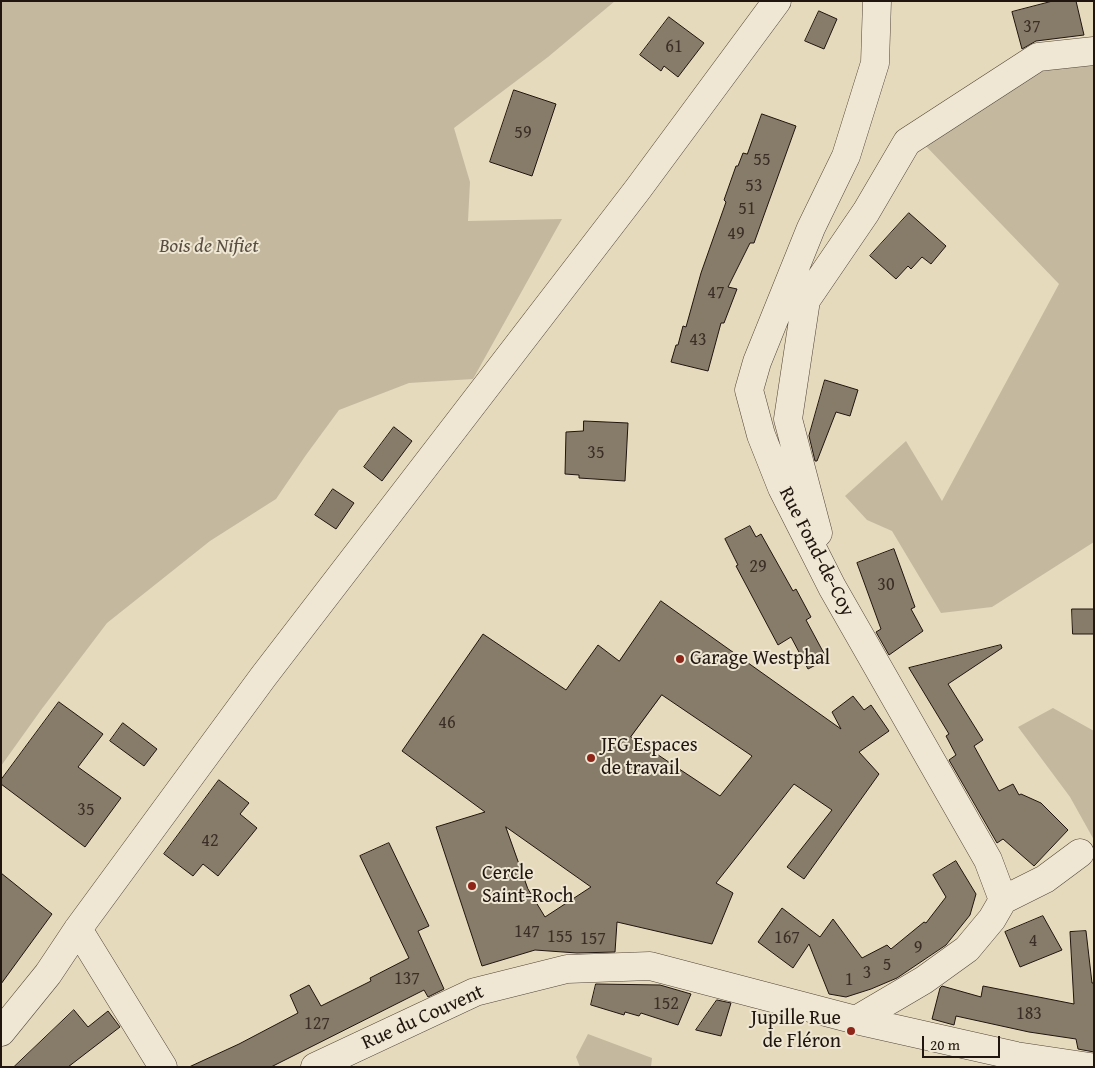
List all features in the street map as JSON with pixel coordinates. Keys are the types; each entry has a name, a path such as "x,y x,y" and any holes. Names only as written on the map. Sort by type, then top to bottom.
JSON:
{"street":[{"path":"1,1032 48,974 78,929 264,677 638,189 777,1"},
{"name":"Rue Fond-de-Coy","path":"877,1 875,63 846,156 811,228 757,362 749,390 761,435 782,488 832,587 988,860 1003,900"},
{"path":"832,587 788,419 806,300 866,212 907,142 1038,57 1094,50"},
{"path":"856,1020 924,980 967,949 992,919 1003,900 1045,879 1080,853"},
{"path":"78,929 163,1067"},
{"name":"Rue du Couvent","path":"315,1067 475,992 567,969 650,966 856,1020 1016,1056 1090,1067"}],"green space":[{"name":"Bois de Nifiet","path":"1,1 615,1 548,57 454,128 470,182 468,221 562,219 473,379 409,383 339,410 276,499 210,541 107,623 1,766"},
{"path":"1068,58 1094,58 1094,542 992,607 941,613 892,531 867,520 845,496 906,441 942,501 1059,284 921,141 1001,88"},
{"path":"1053,708 1094,731 1094,840 1070,797 1018,727"},
{"path":"588,1034 652,1058 651,1067 580,1067 576,1057"}],"building":[{"path":"1053,1 1076,1 1084,35 1036,41 1022,49 1012,12"},
{"path":"819,11 837,19 824,49 805,41"},
{"path":"669,17 704,43 678,77 664,66 661,71 640,55"},
{"path":"514,90 556,104 532,176 490,162"},
{"path":"762,114 796,126 754,243 750,243 728,287 737,289 724,323 721,323 708,371 671,362 683,326 686,327 701,273 726,202 724,200 736,166 738,166 743,153 747,154"},
{"path":"909,213 946,246 931,264 922,257 911,269 908,266 896,279 870,256"},
{"path":"825,380 858,390 850,416 836,412 817,461 815,461 809,436"},
{"path":"584,421 628,423 625,481 579,478 579,475 565,474 566,432 583,431"},
{"path":"394,427 412,441 382,481 364,467"},
{"path":"333,489 354,503 336,529 315,515"},
{"path":"750,526 756,537 761,534 793,591 796,589 811,617 806,620 827,659 808,669 791,637 778,645 736,566 738,565 725,539"},
{"path":"894,549 915,607 911,609 923,631 889,655 876,632 881,629 857,563"},
{"path":"661,601 841,729 832,712 853,696 864,710 871,705 889,731 859,752 879,774 804,879 787,867 832,810 794,784 716,883 733,893 712,944 617,922 615,952 577,953 535,950 482,966 436,827 485,812 402,751 483,634 566,690 598,645 619,661","holes":["662,695 752,756 720,796 631,737","506,827 591,887 545,917 528,889"]},
{"path":"1072,609 1094,609 1094,634 1073,634"},
{"path":"1001,645 1002,648 948,684 983,740 974,746 999,791 1013,784 1019,795 1021,794 1041,803 1068,830 1034,866 1003,839 997,843 949,760 956,755 946,736 949,734 909,668"},
{"path":"59,702 103,734 78,767 121,798 85,847 1,784 1,780"},
{"path":"123,723 157,749 144,766 110,741"},
{"path":"219,780 249,803 240,814 257,828 218,876 203,864 193,876 164,854"},
{"path":"389,843 429,926 418,931 444,989 428,997 424,990 271,1067 189,1067 239,1044 298,1013 290,995 309,985 321,1006 371,981 370,978 409,958 360,856"},
{"path":"956,861 976,894 970,915 946,945 897,978 871,989 846,997 829,994 809,944 793,968 758,942 782,908 820,937 833,919 862,958 887,945 891,949 924,922 926,923 946,897 933,875"},
{"path":"1,873 52,914 1,984"},
{"path":"1043,916 1062,950 1020,967 1005,932"},
{"path":"1086,931 1092,983 1094,983 1094,1052 1078,1049 1076,1039 1029,1032 956,1016 954,1025 932,1019 942,986 981,997 983,986 1074,1004 1070,932"},
{"path":"596,984 660,985 691,994 678,1025 641,1013 639,1016 625,1012 624,1015 591,1005"},
{"path":"717,1000 731,1003 721,1036 696,1030"},
{"path":"74,1010 88,1027 108,1011 120,1027 68,1067 14,1067"}],"place":[{"name":"Garage Westphal","path":"680,659"},
{"name":"JFG Espaces de travail","path":"591,758"},
{"name":"Cercle Saint-Roch","path":"472,886"},
{"name":"Jupille Rue de Fléron","path":"851,1031"}]}
